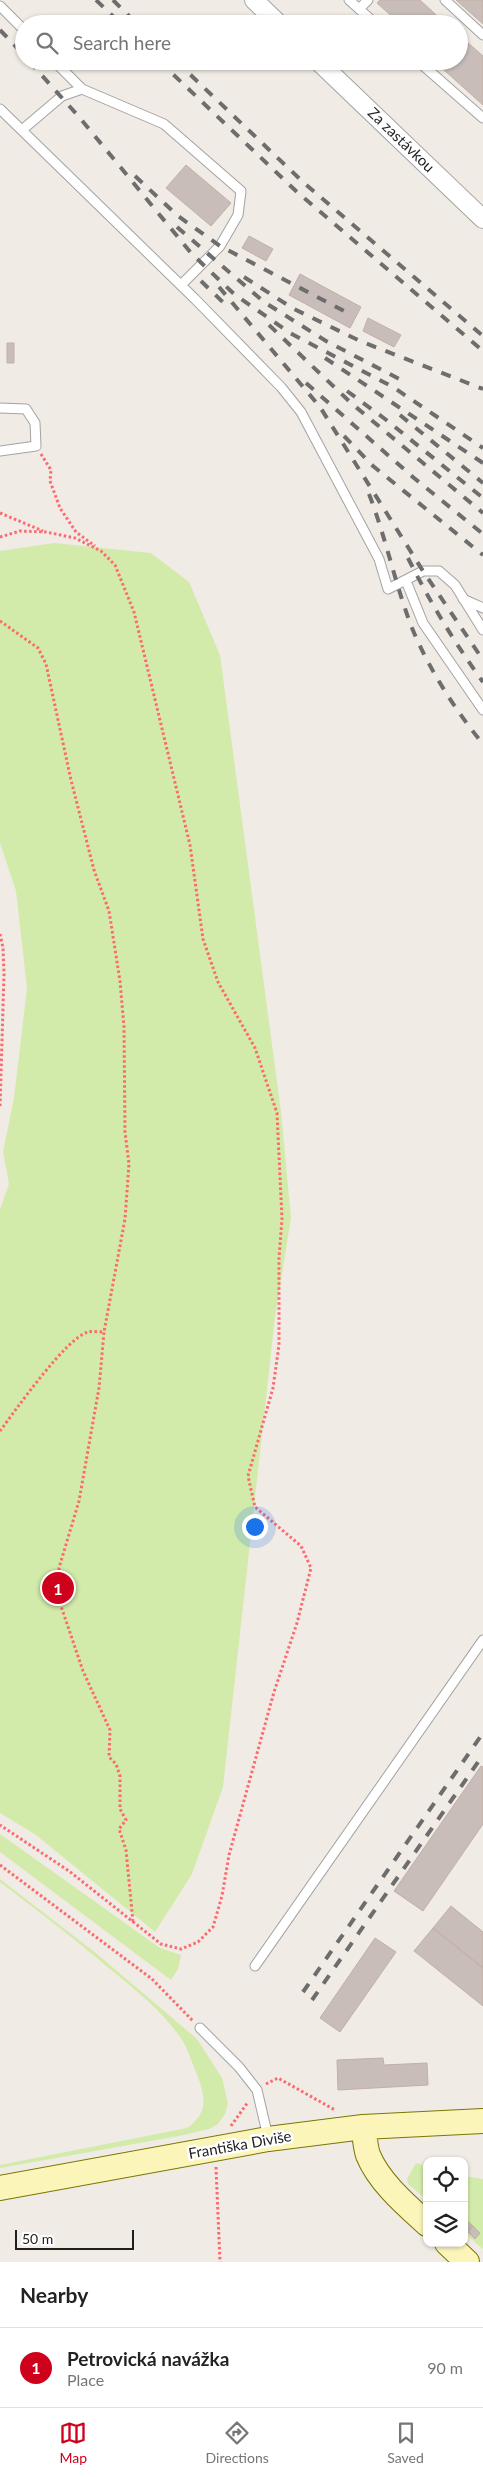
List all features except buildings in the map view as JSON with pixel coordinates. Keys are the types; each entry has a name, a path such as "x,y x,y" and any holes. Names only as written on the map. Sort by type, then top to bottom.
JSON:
{"main road":[{"name":"Františka Diviše","path":"0,2188 268,2138 363,2127 483,2121"},
{"path":"363,2127 368,2154 381,2176 398,2198 423,2220"},
{"path":"451,2247 467,2262"}],"street":[{"path":"254,0 270,15"},
{"name":"Za zastávkou","path":"327,70 483,219"}],"lane":[{"path":"349,0 366,15"},
{"path":"359,9 368,0"},
{"path":"445,0 461,15"},
{"path":"0,6 15,21"},
{"path":"468,21 483,35"},
{"path":"63,70 82,89 164,124 241,191 238,215 220,246 181,285"},
{"path":"428,70 483,118"},
{"path":"22,130 62,96 82,89"},
{"path":"0,109 181,285 281,387 301,412 379,559 388,589 424,571 439,571 455,585 483,630"},
{"path":"0,408 26,409 36,423 36,446 0,451"},
{"path":"406,581 423,624 483,710"},
{"path":"463,599 483,608"},
{"path":"254,1966 483,1640"},
{"path":"200,2028 239,2067 256,2090 268,2138"}],"path":[{"path":"0,1825 69,1871 161,1944 181,1949 198,1942 213,1927 222,1896 229,1855 274,1692 297,1623 311,1568 301,1546 254,1507 248,1476 273,1388 279,1345 279,1258 282,1218 277,1113 254,1048 218,982 203,939 190,845 134,612 115,565 101,551 76,532 60,508 50,481 50,470 36,446"},
{"path":"0,513 46,532"},
{"path":"0,537 20,531 46,532 75,538 101,551"},
{"path":"0,621 38,648 46,664 71,780 94,870 110,911 117,950 124,1027 125,1132 129,1164 125,1218 104,1332 98,1397 79,1501 59,1568 59,1577 61,1606 82,1671 110,1730 109,1757 116,1764 120,1776 120,1809 126,1820 119,1829 126,1850 127,1875 134,1922"},
{"path":"0,934 4,948 0,1107"},
{"path":"0,1431 34,1384 78,1337 88,1332 104,1332"},
{"path":"0,1865 152,1980 200,2028"},
{"path":"220,2262 215,2148 256,2090 278,2078 340,2113"}],"green space":[{"path":"54,543 151,553 189,582 220,655 281,1112 291,1218 275,1317 223,1787 192,1874 155,1932 36,1835 0,1813 0,1209 9,1184 3,1152 14,1098 27,988 16,891 0,843 0,551"},
{"path":"0,1834 160,1948 181,1955 178,1969 171,1980 0,1852"},
{"path":"0,1879 97,1954 197,2039 222,2078 228,2103 225,2114 218,2124 209,2129 179,2136 0,2168 0,2165 187,2128 199,2117 202,2111 203,2098 200,2083 184,2043 169,2022 141,1995 84,1947 0,1882"},
{"path":"416,2163 423,2165 423,2197 408,2184 407,2179"},
{"path":"468,2177 483,2179 483,2249 468,2236"}],"railway":[{"path":"96,0 112,15"},
{"path":"113,0 128,15"},
{"path":"0,30 15,46"},
{"path":"37,70 80,118 191,253 234,294 290,333 393,387 483,448"},
{"path":"168,70 297,192 483,351"},
{"path":"185,70 304,183 483,336"},
{"path":"135,176 178,216 220,246 344,311"},
{"path":"177,227 264,302 326,341 407,383"},
{"path":"244,277 294,309 360,341 483,389"},
{"path":"201,281 229,308"},
{"path":"219,287 320,407 423,571 483,660"},
{"path":"269,325 351,403 483,513"},
{"path":"325,358 483,463"},
{"path":"306,383 414,478 483,534"},
{"path":"347,391 483,498"},
{"path":"400,415 483,483"},
{"path":"344,436 373,466 483,555"},
{"path":"369,494 400,595 426,659 443,689 483,744"},
{"path":"408,558 443,622 483,682"},
{"path":"303,1992 483,1733"},
{"path":"312,2000 483,1755"}],"place":[{"name":"Petrovická navážka","path":"58,1588"}]}
